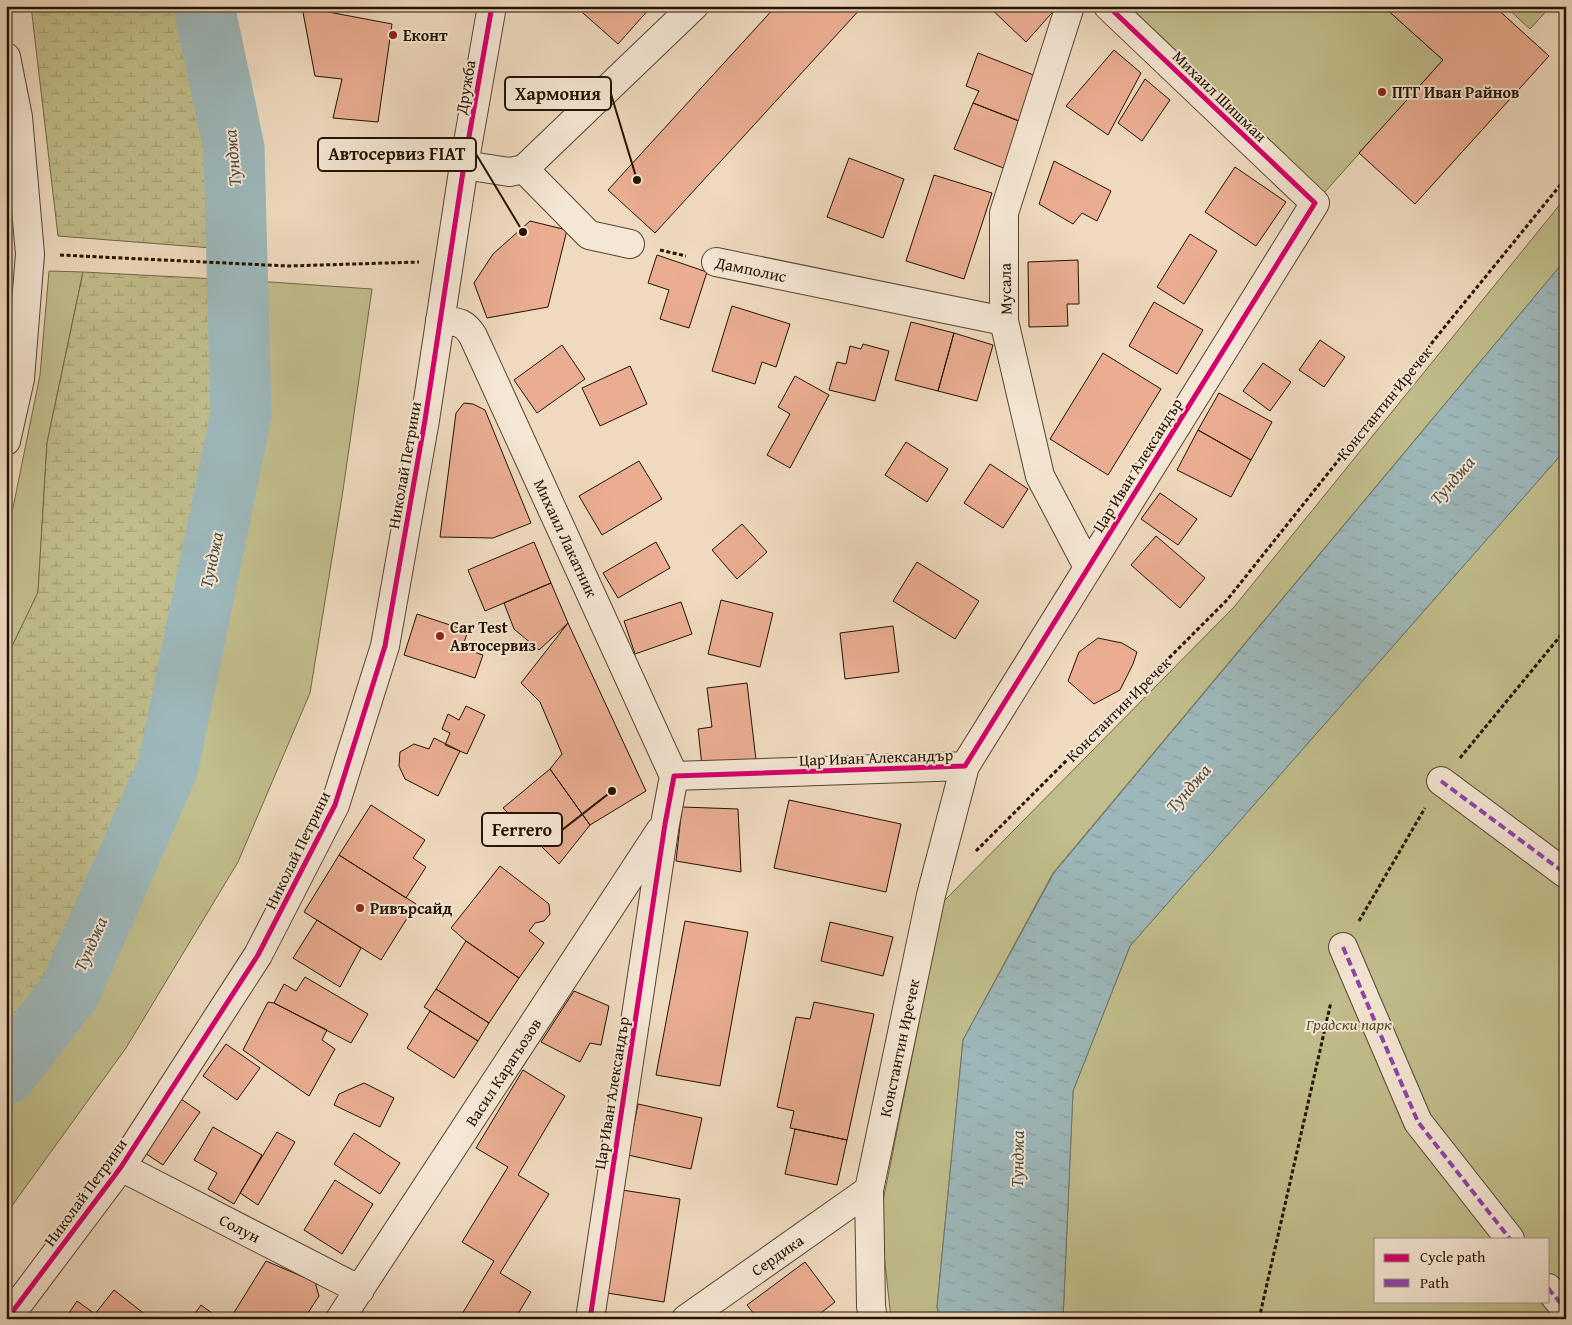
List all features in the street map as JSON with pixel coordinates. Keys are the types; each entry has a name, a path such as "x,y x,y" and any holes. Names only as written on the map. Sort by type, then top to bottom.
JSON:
{"street":[{"name":"Дружба","path":"450,262 464,165 492,6"},
{"path":"464,165 509,172 524,169 694,6"},
{"name":"Мусала","path":"1070,6 1004,213 1004,321 1040,476 1088,567"},
{"name":"Михаил Шишман","path":"1108,6 1315,203"},
{"path":"6,56 18,117 30,254 20,379 6,441"},
{"path":"524,169 589,235 630,244"},
{"name":"Цар Иван Александър","path":"590,1319 665,824 674,776 965,766 1315,203"},
{"name":"Николай Петрини","path":"7,1319 121,1167 258,956 335,805 385,646 425,420 450,262"},
{"name":"Дамполис","path":"716,262 1004,321"},
{"name":"Михаил Лакатник","path":"440,320 465,325 473,336 674,776"},
{"name":"Константин Иречек","path":"873,1319 871,1306 869,1190 931,896 965,766"},
{"path":"1441,781 1566,874"},
{"name":"Васил Карагьозов","path":"340,1319 665,824"},
{"path":"1343,947 1418,1122 1509,1238"},
{"name":"Солун","path":"121,1167 360,1290"},
{"name":"Сердика","path":"686,1319 869,1190"},
{"path":"1550,1290 1566,1310"}],"path":[{"path":"30,254 288,266 450,262"}],"green space":[{"path":"31,6 225,6 252,138 251,251 58,236"},
{"path":"1108,6 1383,6 1443,60 1315,203"},
{"path":"1505,6 1551,6 1530,29"},
{"path":"1566,197 1566,259 1053,873 963,1040 937,1307 940,1319 891,1319 880,1216 943,902 1234,607"},
{"path":"49,271 83,272 47,443 38,593 6,659 6,542 40,375"},
{"path":"83,272 256,281 259,423 189,764 87,996 6,1100 6,659 38,592 47,443"},
{"path":"256,281 372,289 342,497 310,693 238,862 126,1048 6,1214 6,1100 87,996 259,423"},
{"name":"Градски парк","path":"1566,449 1566,1319 1063,1319 1073,1091 1130,946"}],"water":[{"path":"1566,259 1566,449 1130,946 1073,1091 1063,1319 940,1319 937,1307 963,1040 1054,873"}],"building":[{"path":"575,6 648,6 650,8 618,44"},
{"path":"776,6 863,6 655,233 608,190"},
{"path":"988,6 1058,6 1026,42"},
{"path":"1383,6 1494,6 1549,56 1415,204 1359,153 1443,60"},
{"path":"302,7 392,24 378,122 333,118 342,79 315,76"},
{"path":"1114,50 1141,73 1108,135 1066,106"},
{"path":"978,53 1041,78 1024,123 973,103 979,91 966,86"},
{"path":"1145,79 1170,100 1142,141 1118,123"},
{"path":"973,103 1024,123 1006,169 954,149"},
{"path":"849,158 904,179 883,238 827,217"},
{"path":"1054,161 1111,191 1097,221 1082,213 1073,224 1039,204"},
{"path":"1235,167 1286,202 1256,246 1205,212"},
{"path":"934,175 992,193 964,279 906,261"},
{"path":"530,221 567,230 548,307 487,318 474,283 493,254"},
{"path":"1190,234 1217,251 1184,304 1157,287"},
{"path":"657,255 707,272 689,328 660,319 669,290 648,283"},
{"path":"1078,260 1079,304 1067,304 1068,326 1029,327 1028,262"},
{"path":"1154,302 1203,330 1177,374 1129,346"},
{"path":"732,306 790,324 776,367 762,362 755,384 712,371"},
{"path":"911,322 954,333 938,391 895,380"},
{"path":"954,333 993,345 977,401 938,391"},
{"path":"1320,340 1345,357 1324,387 1299,370"},
{"path":"863,344 889,351 875,401 829,390 837,362 846,364 850,346 861,349"},
{"path":"562,345 585,379 537,413 514,380"},
{"path":"1103,353 1161,389 1108,475 1050,439"},
{"path":"1263,363 1291,382 1270,411 1243,391"},
{"path":"630,366 647,404 600,426 582,388"},
{"path":"795,376 829,395 790,468 767,455 790,414 778,407"},
{"path":"1219,393 1272,422 1251,460 1198,430"},
{"path":"464,403 473,404 485,410 531,523 493,538 440,537 456,413"},
{"path":"1198,430 1251,460 1231,497 1177,470"},
{"path":"906,442 948,469 927,502 885,475"},
{"path":"639,461 662,499 602,535 579,496"},
{"path":"990,464 1028,489 1003,528 964,503"},
{"path":"1160,493 1197,519 1178,545 1141,519"},
{"path":"742,524 767,552 737,579 712,550"},
{"path":"1156,536 1205,578 1180,608 1131,565"},
{"path":"534,542 551,583 485,611 468,570"},
{"path":"656,542 670,568 618,598 603,573"},
{"path":"917,562 979,601 955,639 893,601"},
{"path":"551,583 568,623 539,650 514,629 504,603"},
{"path":"721,600 773,613 760,667 708,654"},
{"path":"681,602 692,634 635,654 624,621"},
{"path":"417,614 468,631 462,648 483,655 475,678 404,655"},
{"path":"568,623 646,791 590,825 550,769 562,754 540,702 521,683"},
{"path":"893,626 899,672 845,679 840,633"},
{"path":"1098,638 1122,643 1137,652 1120,690 1094,704 1068,681 1079,652"},
{"path":"747,683 756,760 702,766 698,729 712,727 707,688"},
{"path":"466,706 485,715 467,754 445,745 450,733 442,729 448,714 459,720"},
{"path":"434,738 460,751 438,796 405,779 399,766 400,752 414,744 429,749"},
{"path":"550,769 590,825 559,864 503,808"},
{"path":"789,800 901,824 886,892 774,868"},
{"path":"371,805 425,840 413,858 426,867 406,898 339,855"},
{"path":"682,807 738,809 741,872 676,861"},
{"name":"Ривърсайд","path":"339,855 416,904 381,960 304,912"},
{"path":"500,866 549,904 550,914 544,921 535,923 529,931 544,943 519,978 466,941 451,928"},
{"path":"317,920 361,948 340,987 293,958"},
{"path":"685,921 748,932 720,1086 656,1075"},
{"path":"830,922 893,937 883,976 821,961"},
{"path":"466,941 519,978 489,1023 436,989"},
{"path":"305,977 368,1014 351,1043 274,1003 284,984 296,991"},
{"path":"436,989 489,1023 478,1041 424,1007"},
{"path":"574,991 609,1006 601,1045 590,1043 580,1062 541,1042"},
{"path":"268,1002 274,1003 327,1030 322,1040 335,1049 309,1096 243,1050"},
{"path":"814,1002 874,1014 847,1140 790,1128 794,1111 777,1107 796,1017 810,1019"},
{"path":"430,1011 478,1041 454,1078 407,1048"},
{"path":"226,1044 260,1068 237,1100 203,1076"},
{"path":"523,1070 565,1096 518,1175 549,1194 500,1273 531,1292 515,1319 459,1319 494,1261 462,1242 508,1167 476,1148"},
{"path":"364,1083 394,1098 380,1127 334,1105 339,1094"},
{"path":"181,1099 200,1112 163,1165 145,1153"},
{"path":"638,1104 702,1118 691,1169 628,1155"},
{"path":"213,1127 262,1155 234,1204 208,1189 217,1173 194,1160"},
{"path":"795,1129 847,1140 837,1185 785,1174"},
{"path":"277,1132 295,1142 258,1205 240,1193"},
{"path":"354,1133 400,1163 380,1194 334,1164"},
{"path":"335,1180 373,1204 342,1254 304,1230"},
{"path":"622,1190 680,1199 664,1302 607,1293"},
{"path":"266,1261 315,1282 319,1296 304,1319 230,1319"},
{"path":"805,1262 835,1302 813,1319 758,1319 747,1305"},
{"path":"114,1290 151,1319 103,1319 95,1314"},
{"path":"77,1301 95,1314 103,1319 65,1319"},
{"path":"201,1305 220,1319 191,1319"}],"waterway":[{"name":"Тунджа","path":"6,1074 69,993 168,767 241,415 234,148 204,6"}],"marked path":[{"path":"1441,781 1566,874"},
{"path":"1343,947 1418,1122 1509,1238"},
{"path":"1550,1290 1566,1310"}],"cycle path":[{"path":"7,1319 121,1167 258,955 335,805 385,646 425,420 464,165 492,6"},
{"path":"590,1319 665,824 674,776 965,766 1315,203 1108,6"}],"place":[{"name":"Еконт","path":"393,35"},
{"name":"ПТГ Иван Райнов","path":"1382,92"},
{"name":"Хармония","path":"637,180"},
{"name":"Автосервиз FIAT","path":"523,232"},
{"name":"Car Test Автосервиз","path":"440,636"},
{"name":"Ferrero","path":"612,791"},
{"name":"Ривърсайд","path":"360,908"}]}
